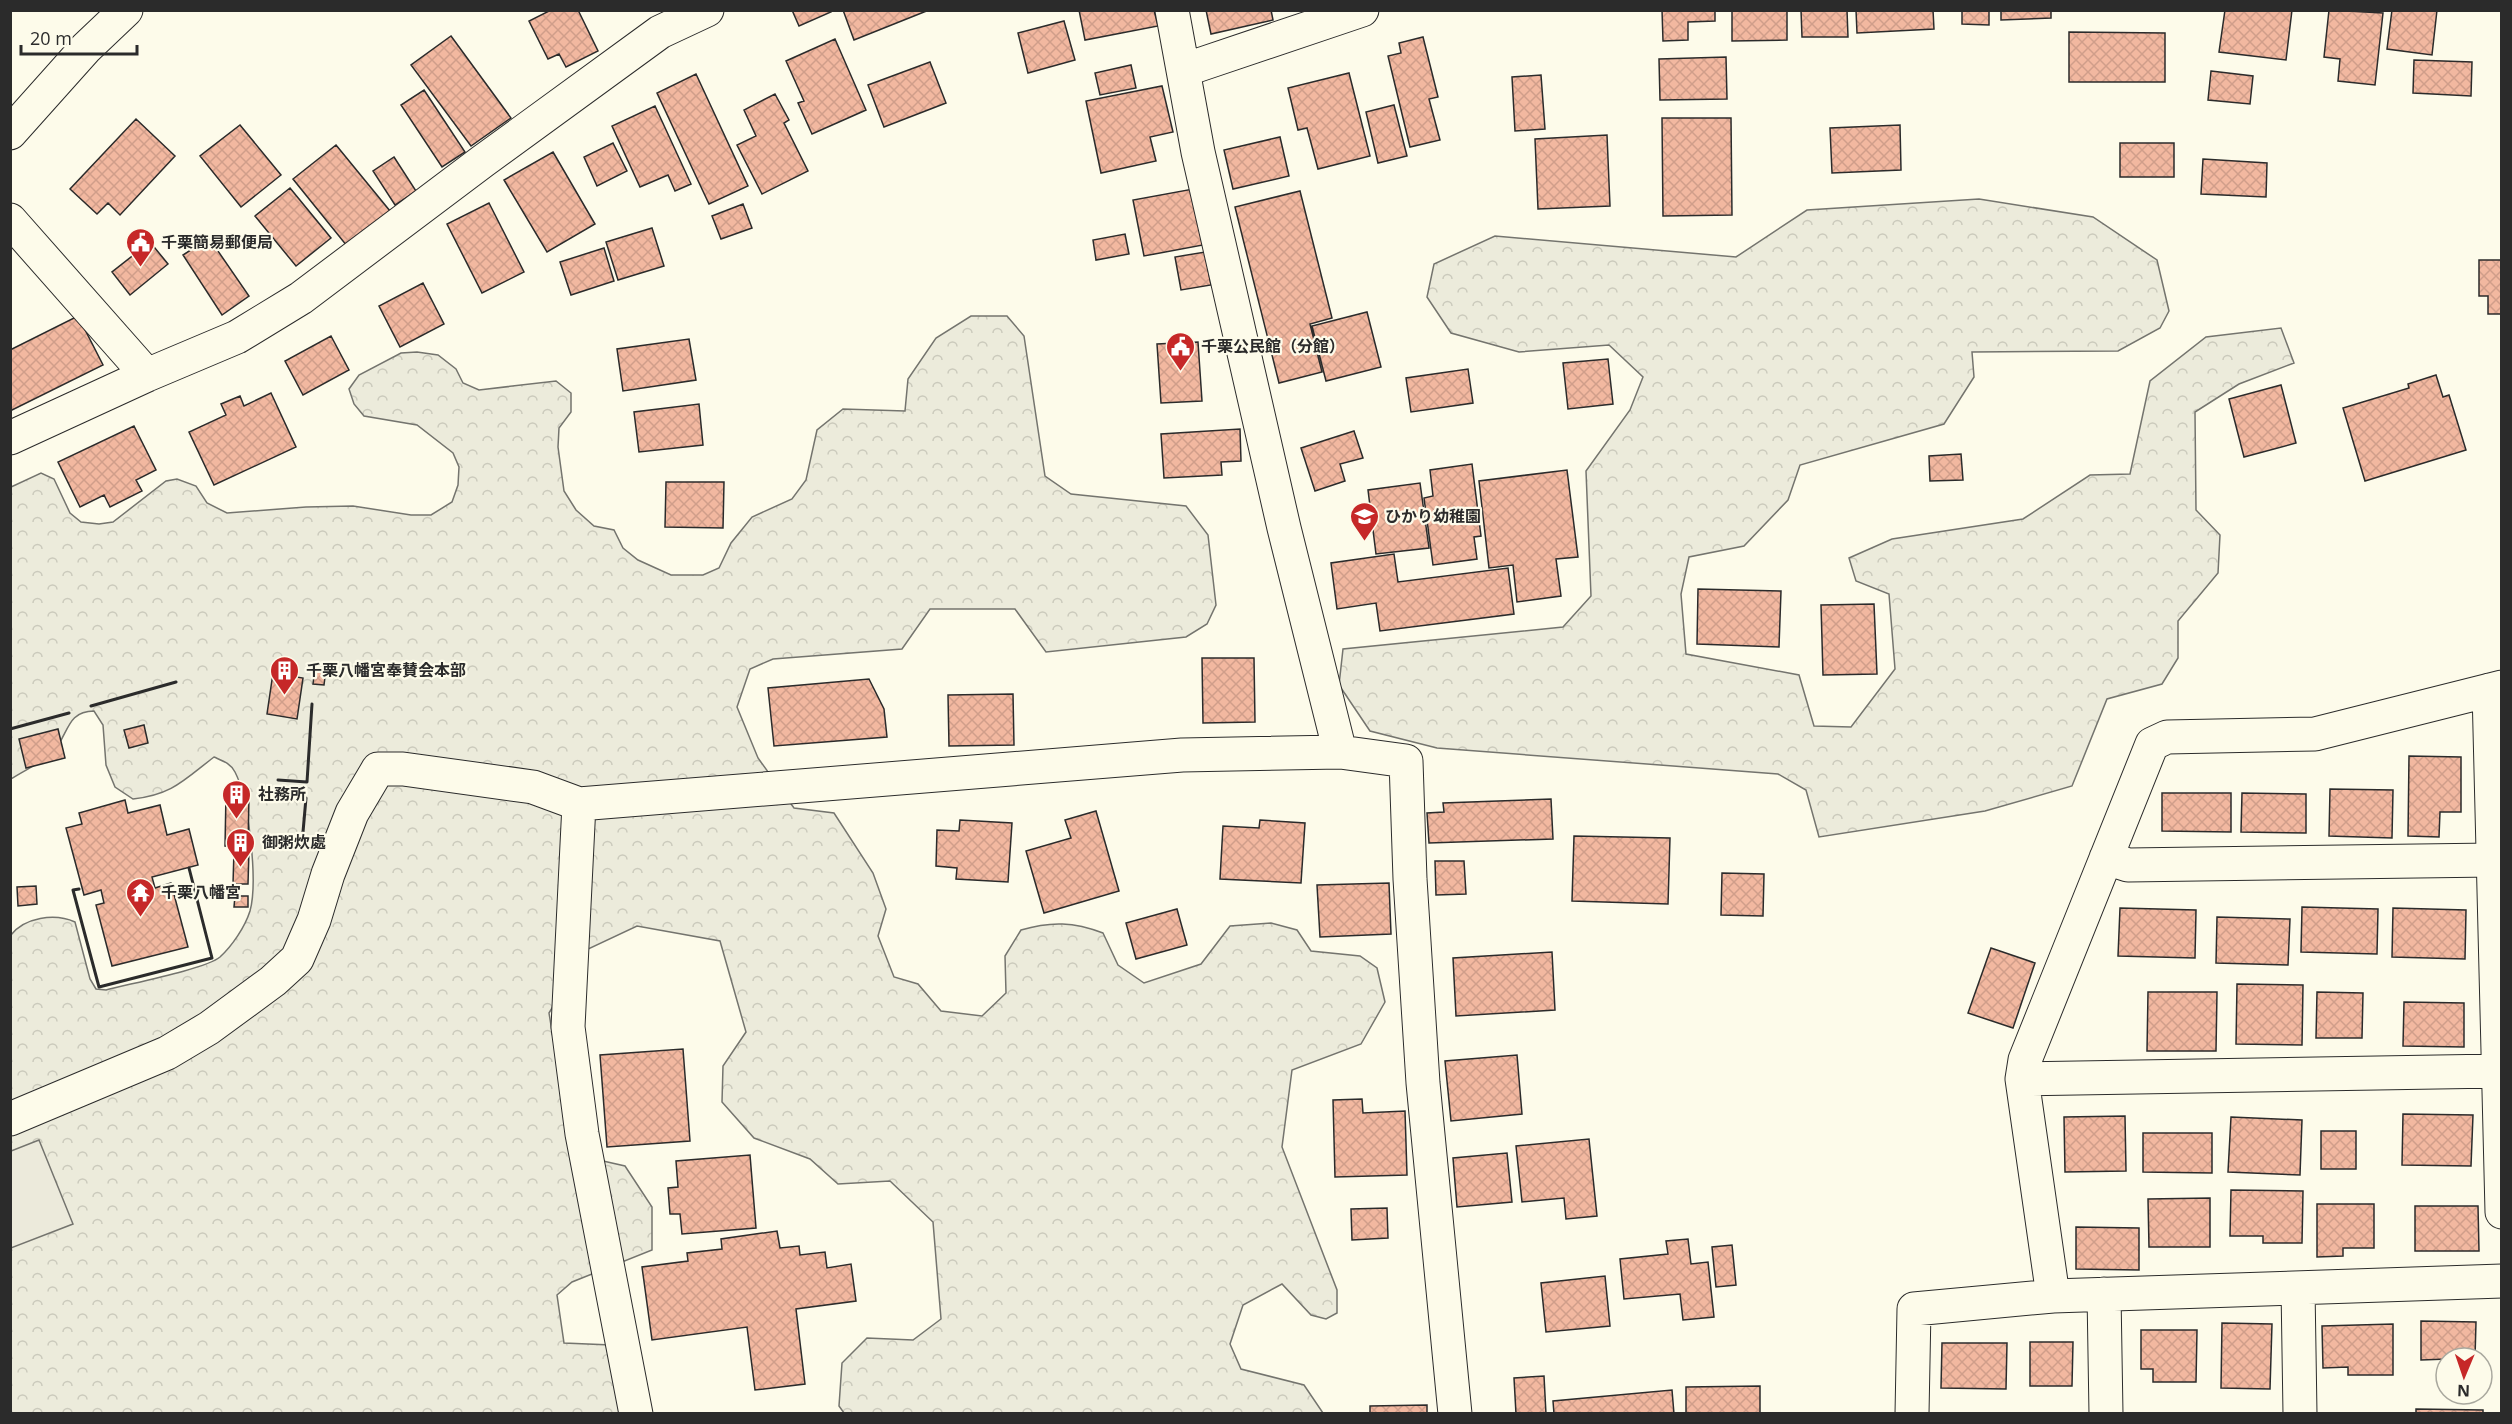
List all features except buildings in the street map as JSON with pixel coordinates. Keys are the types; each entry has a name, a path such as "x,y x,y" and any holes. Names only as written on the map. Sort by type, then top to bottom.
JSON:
{"street":[{"path":"10,133 86,48 126,10"},
{"path":"10,438 147,375 237,337 302,298 492,154 660,32 706,10"},
{"path":"1172,10 1198,152 1282,517 1340,752"},
{"path":"1184,70 1362,10"},
{"path":"10,220 147,375"},
{"path":"2053,1296 2022,1080 2025,1060 2152,744 2167,737 2315,734 2495,688 2493,860 2502,1212"},
{"path":"10,1119 167,1053 208,1028 273,981 297,959 314,920 328,874 352,813 378,769 403,769 532,787 579,804 1182,754 1340,752 1406,761 1410,879 1423,1083 1455,1413"},
{"path":"579,804 568,1028 582,1134 636,1413"},
{"path":"2106,858 2128,865 2493,860"},
{"path":"2022,1080 2498,1071"},
{"path":"1912,1413 1914,1309 2053,1296 2502,1281"},
{"path":"2298,1288 2300,1413"},
{"path":"2104,1294 2106,1413"}],"green space":[{"path":"1979,199 2093,217 2157,260 2169,311 2160,328 2118,351 1972,352 1974,377 1944,424 1800,465 1788,500 1744,546 1689,557 1681,594 1686,654 1799,675 1814,726 1851,727 1895,669 1889,594 1856,581 1849,558 1892,539 2023,519 2090,475 2130,474 2150,381 2206,337 2281,328 2294,363 2239,384 2195,412 2196,510 2220,535 2218,573 2178,621 2178,658 2162,684 2107,699 2072,786 1985,811 1819,837 1806,790 1778,774 1437,748 1370,731 1339,685 1343,649 1563,627 1591,596 1586,471 1630,410 1643,377 1609,345 1519,352 1451,333 1427,297 1434,264 1495,236 1736,257 1807,210"},
{"path":"971,316 1007,316 1024,336 1045,476 1071,494 1186,506 1208,535 1216,605 1207,624 1186,637 1046,652 1015,609 930,609 902,649 773,659 750,669 737,707 758,758 794,808 834,813 873,873 886,909 878,936 894,977 918,984 941,1011 982,1016 1006,993 1005,956 1021,930 1052,924 1072,925 1103,933 1118,965 1144,983 1201,964 1230,926 1271,923 1297,930 1311,951 1360,956 1377,968 1385,1002 1361,1044 1292,1070 1282,1147 1337,1290 1337,1313 1326,1319 1311,1315 1282,1284 1243,1305 1230,1344 1241,1369 1304,1385 1323,1413 844,1413 839,1406 842,1363 867,1338 913,1340 941,1319 933,1222 890,1181 838,1184 810,1159 754,1138 722,1102 723,1066 746,1032 720,941 637,926 588,949 549,1013 572,1154 625,1166 652,1207 652,1250 572,1282 557,1295 564,1343 611,1345 623,1413 11,1413 10,936 23,925 40,918 67,919 75,922 90,979 96,989 106,990 184,971 220,957 238,936 248,917 253,881 251,841 240,785 231,766 214,757 168,790 133,799 115,787 106,765 103,725 94,711 78,715 72,720 51,754 11,779 11,487 41,473 54,479 70,513 81,522 99,524 113,522 166,481 177,479 196,486 207,503 227,513 353,506 411,515 431,515 452,502 458,485 459,467 453,453 417,425 364,416 354,404 349,389 359,375 401,353 417,352 438,355 456,369 463,383 479,390 556,381 571,393 571,412 559,428 558,447 564,491 576,510 594,526 614,530 623,548 638,560 671,575 703,575 719,568 731,543 752,517 792,499 806,480 817,430 843,409 905,411 908,379 936,338"}],"shaded area":[{"path":"39,1140 73,1224 11,1248 11,1151"}],"wall":[{"path":"91,706 176,682"},
{"path":"278,780 307,782 312,704"},
{"path":"10,729 69,713"},
{"path":"277,796 306,798 303,832"},
{"path":"79,889 73,890 99,987 212,958 189,868"}],"place":[{"name":"千栗簡易郵便局","path":"140,268"},
{"name":"千栗公民館（分館）","path":"1180,372"},
{"name":"ひかり幼稚園","path":"1364,542"},
{"name":"千栗八幡宮奉賛会本部","path":"285,696"},
{"name":"社務所","path":"237,820"},
{"name":"御粥炊處","path":"241,868"},
{"name":"千栗八幡宮","path":"140,918"}]}
